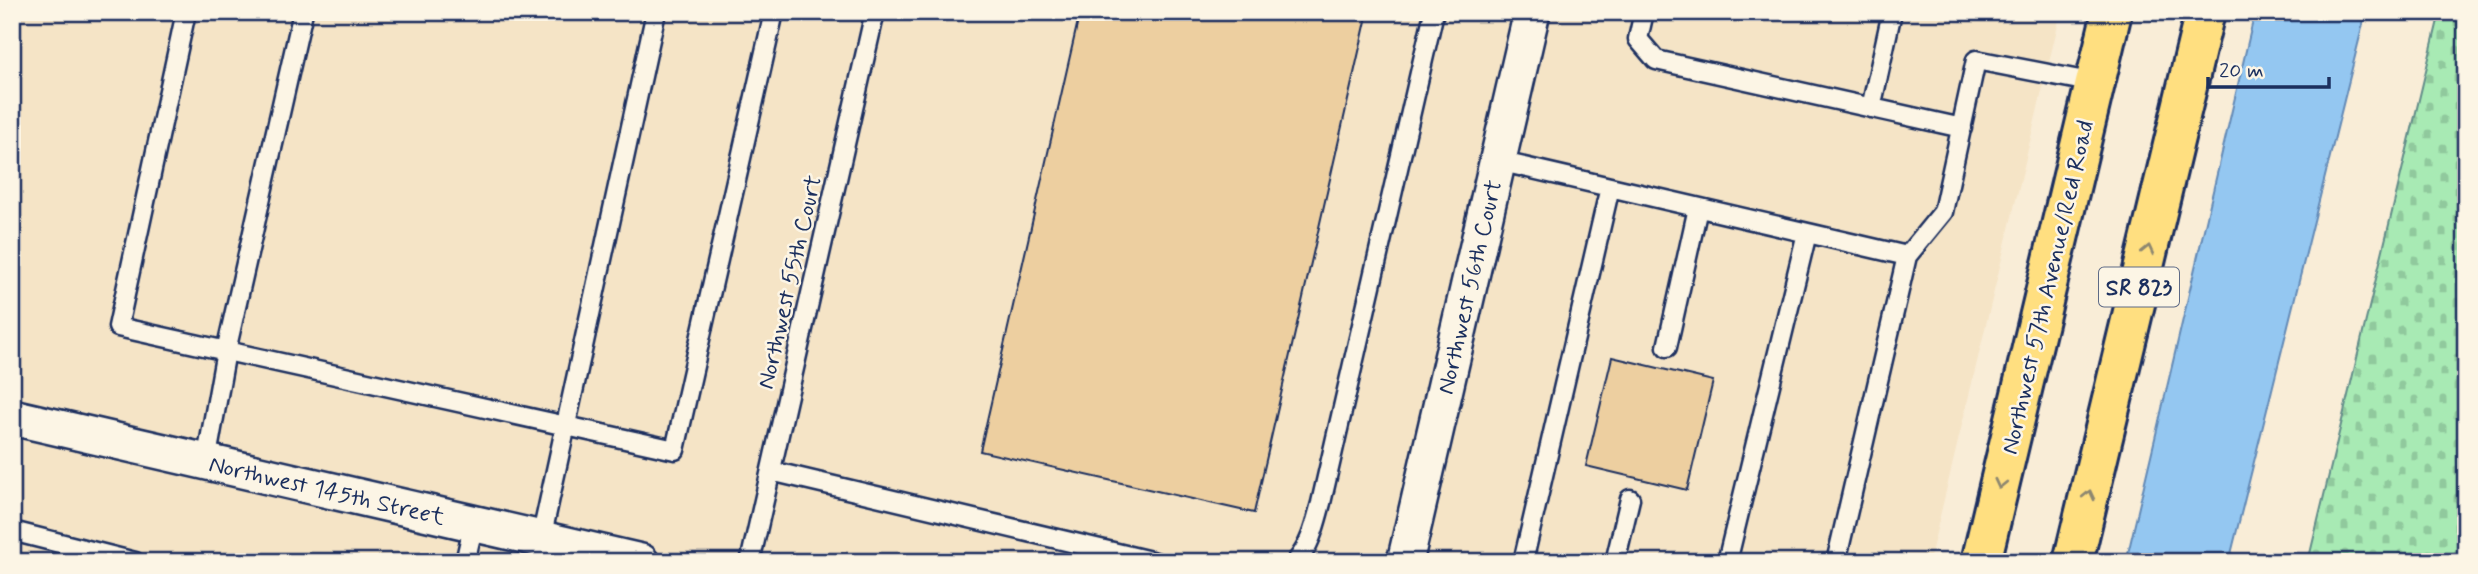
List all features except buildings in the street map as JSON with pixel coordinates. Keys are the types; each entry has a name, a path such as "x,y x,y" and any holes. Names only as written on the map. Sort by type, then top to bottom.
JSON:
{"main road":[{"name":"Northwest 57th Avenue/Red Road","path":"1981,562 2112,12"},
{"name":"SR 823","path":"2073,562 2205,12"}],"street":[{"name":"Northwest 56th Court","path":"1405,562 1532,12"},
{"name":"Northwest 145th Street","path":"12,417 641,562"}],"lane":[{"path":"186,12 118,327 675,450 774,12"},
{"path":"206,462 226,351 303,12"},
{"path":"541,539 656,12"},
{"name":"Northwest 55th Court","path":"750,562 875,12"},
{"path":"1296,562 1311,539 1321,503 1434,12"},
{"path":"1644,12 1638,39 1656,60 1962,128"},
{"path":"1871,108 1892,12"},
{"path":"1836,562 1907,256 1943,212 1976,60 2095,83"},
{"path":"1498,161 1907,256"},
{"path":"1523,562 1610,187"},
{"path":"1667,347 1698,208"},
{"path":"1727,562 1807,233"},
{"path":"771,471 1155,562"},
{"path":"1615,562 1630,499"},
{"path":"465,562 474,523"},
{"path":"12,531 135,562"}],"shaded area":[{"path":"12,12 2061,12 1929,562 12,562"}],"green space":[{"path":"2440,12 2466,12 2466,562 2308,562"}],"water":[{"path":"2255,12 2366,12 2229,562 2126,562"}]}
